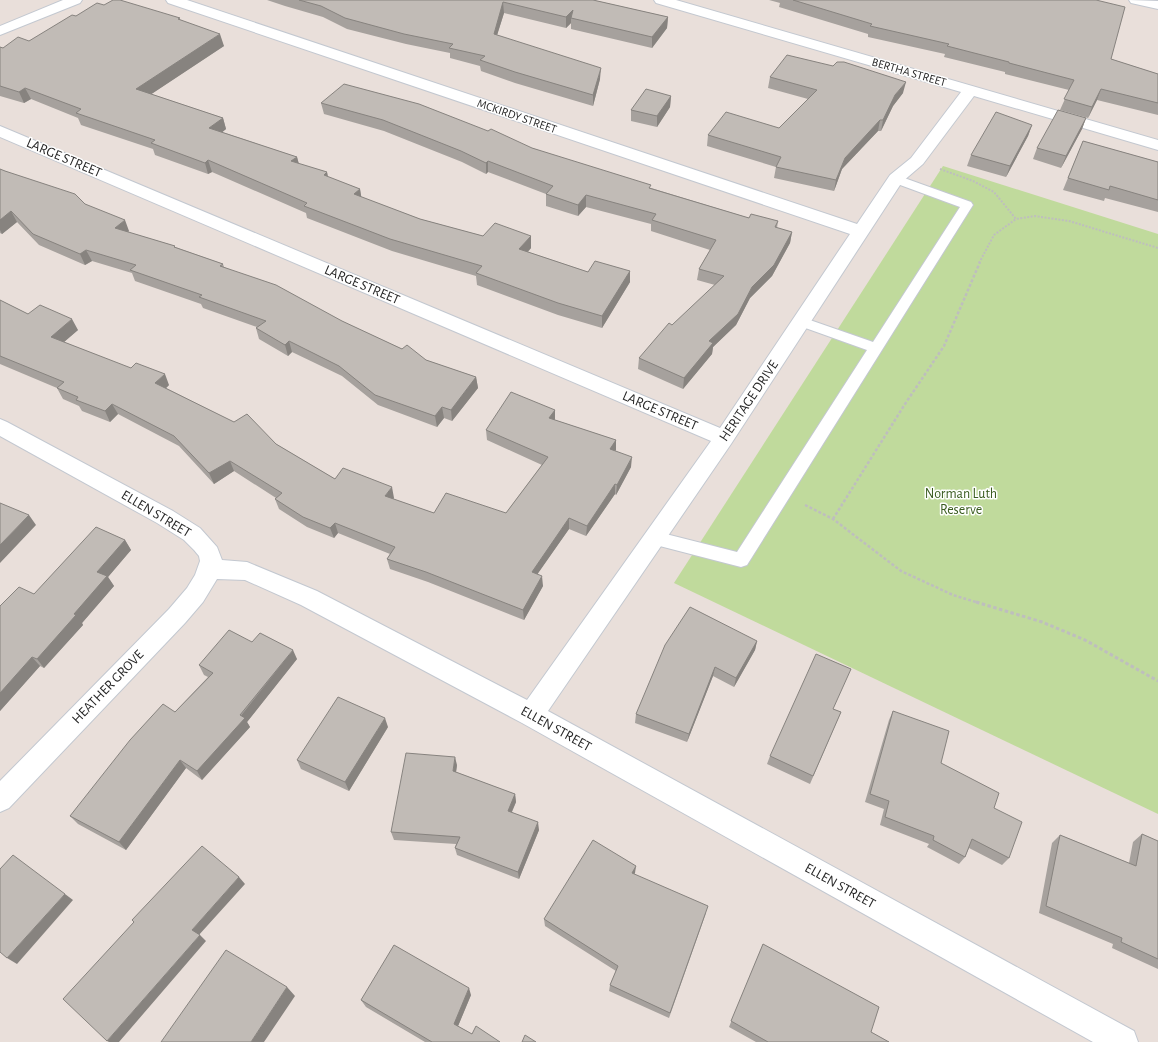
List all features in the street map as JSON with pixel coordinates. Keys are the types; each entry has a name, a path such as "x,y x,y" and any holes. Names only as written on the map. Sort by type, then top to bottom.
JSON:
{"street":[{"path":"0,31 75,0"},
{"name":"MCKIRDY STREET","path":"174,0 862,232"},
{"name":"BERTHA STREET","path":"661,0 1158,145"},
{"path":"1136,0 1158,6"},
{"name":"HERITAGE DRIVE","path":"531,715 724,438 896,179 916,161 971,90"},
{"name":"LARGE STREET","path":"0,131 724,438"},
{"name":"ELLEN STREET","path":"0,427 165,517 192,534 209,553 212,561 209,568 247,571 309,598 531,715 1123,1042"},
{"name":"HEATHER GROVE","path":"0,799 177,616 199,590 206,578 209,568"}],"lane":[{"path":"654,538 741,560 967,205 896,179"},
{"path":"802,322 876,348"}],"path":[{"path":"916,161 973,181 994,192 1016,219"},
{"path":"832,520 905,404 944,346 982,257 994,236 1016,219 1035,216 1069,220 1158,248"},
{"path":"783,494 832,520 901,571 953,595 1042,622 1085,640 1158,681"}],"green space":[{"name":"Norman Luth Reserve","path":"943,166 1158,234 1158,814 674,583"}],"building":[{"path":"113,0 120,0 180,18 178,19 220,34 136,89 223,118 209,128 297,157 291,161 327,172 324,175 360,189 354,194 420,219 483,236 495,223 531,236 519,249 588,272 595,261 630,271 602,316 558,303 476,273 482,266 390,239 304,206 307,203 208,160 205,163 151,143 155,140 76,113 81,109 25,88 19,92 0,86 0,47 3,48 18,37 29,41 72,15 76,16 97,3 104,5"},
{"path":"299,0 593,0 668,17 652,37 571,18 573,10 566,17 503,2 494,34 601,68 593,95 480,60 485,56 449,48 453,44 404,34 345,18 321,6"},
{"path":"793,0 1096,0 1125,7 1111,59 1158,74 1158,103 1101,89 1092,107 1064,99 1074,80 947,46 949,44 870,26 872,24"},
{"path":"787,55 833,66 837,62 844,62 906,82 895,95 883,120 880,120 845,158 836,180 776,167 781,157 708,135 726,112 779,128 817,90 770,77"},
{"path":"344,84 419,104 488,131 491,129 532,148 651,185 649,188 749,218 751,214 778,221 775,227 792,232 774,265 752,287 738,314 709,341 713,343 684,378 639,358 669,323 672,325 724,276 699,269 716,240 652,220 656,214 586,195 578,205 546,194 553,186 488,161 486,163 461,151 383,120 321,103"},
{"path":"646,89 671,96 657,116 631,110"},
{"path":"1058,110 1086,118 1066,156 1037,148"},
{"path":"996,112 1032,125 1010,166 971,155"},
{"path":"1083,141 1158,162 1158,200 1110,186 1109,190 1068,178"},
{"path":"0,169 75,194 85,204 125,220 115,228 175,246 174,247 223,264 220,266 276,285 342,321 402,349 407,345 426,360 476,377 451,410 442,407 435,416 375,395 339,366 289,341 285,345 256,328 266,321 199,297 202,295 130,270 136,265 86,250 80,254 33,234 11,211 0,220"},
{"path":"0,300 28,314 40,305 72,319 51,337 131,368 136,363 165,374 155,383 234,422 247,414 276,444 335,479 343,468 392,487 385,496 434,513 446,493 506,513 548,457 486,430 511,392 555,410 549,418 616,440 610,449 632,457 617,485 615,484 587,526 569,518 532,572 542,576 523,610 426,572 387,559 395,547 335,523 330,528 303,517 275,499 282,493 230,461 209,473 174,436 112,404 105,411 76,400 78,397 57,388 64,382 0,356"},
{"path":"0,503 29,515 0,545"},
{"path":"96,527 125,540 97,572 107,576 74,614 76,615 37,659 32,657 0,693 0,606 19,587 34,594"},
{"path":"690,607 757,641 736,678 715,667 689,734 636,714 665,645"},
{"path":"229,630 252,642 260,633 293,650 240,715 245,718 197,771 180,760 119,842 70,816 130,740 163,704 175,712 213,673 199,665"},
{"path":"816,654 851,669 833,709 841,712 813,776 770,756"},
{"path":"338,697 385,718 345,782 297,760"},
{"path":"893,711 949,731 941,763 999,793 994,808 1022,822 1009,858 972,839 965,857 933,840 934,836 885,817 889,801 870,794"},
{"path":"406,753 455,757 453,771 515,794 508,811 538,822 518,872 455,848 460,837 391,832"},
{"path":"1142,834 1158,841 1158,959 1121,942 1122,938 1046,906 1060,835 1136,866"},
{"path":"593,840 636,866 632,873 708,906 670,1013 610,985 618,966 544,919"},
{"path":"202,846 239,877 192,930 200,935 107,1041 63,999 134,922 132,920"},
{"path":"13,855 65,894 7,958 0,952 0,869"},
{"path":"763,944 879,1007 871,1032 889,1042 768,1042 731,1021"},
{"path":"394,945 469,988 454,1024 472,1034 476,1026 500,1042 432,1042 361,1000"},
{"path":"226,950 287,987 251,1042 161,1042"},
{"path":"525,1035 536,1042 522,1042"}]}
